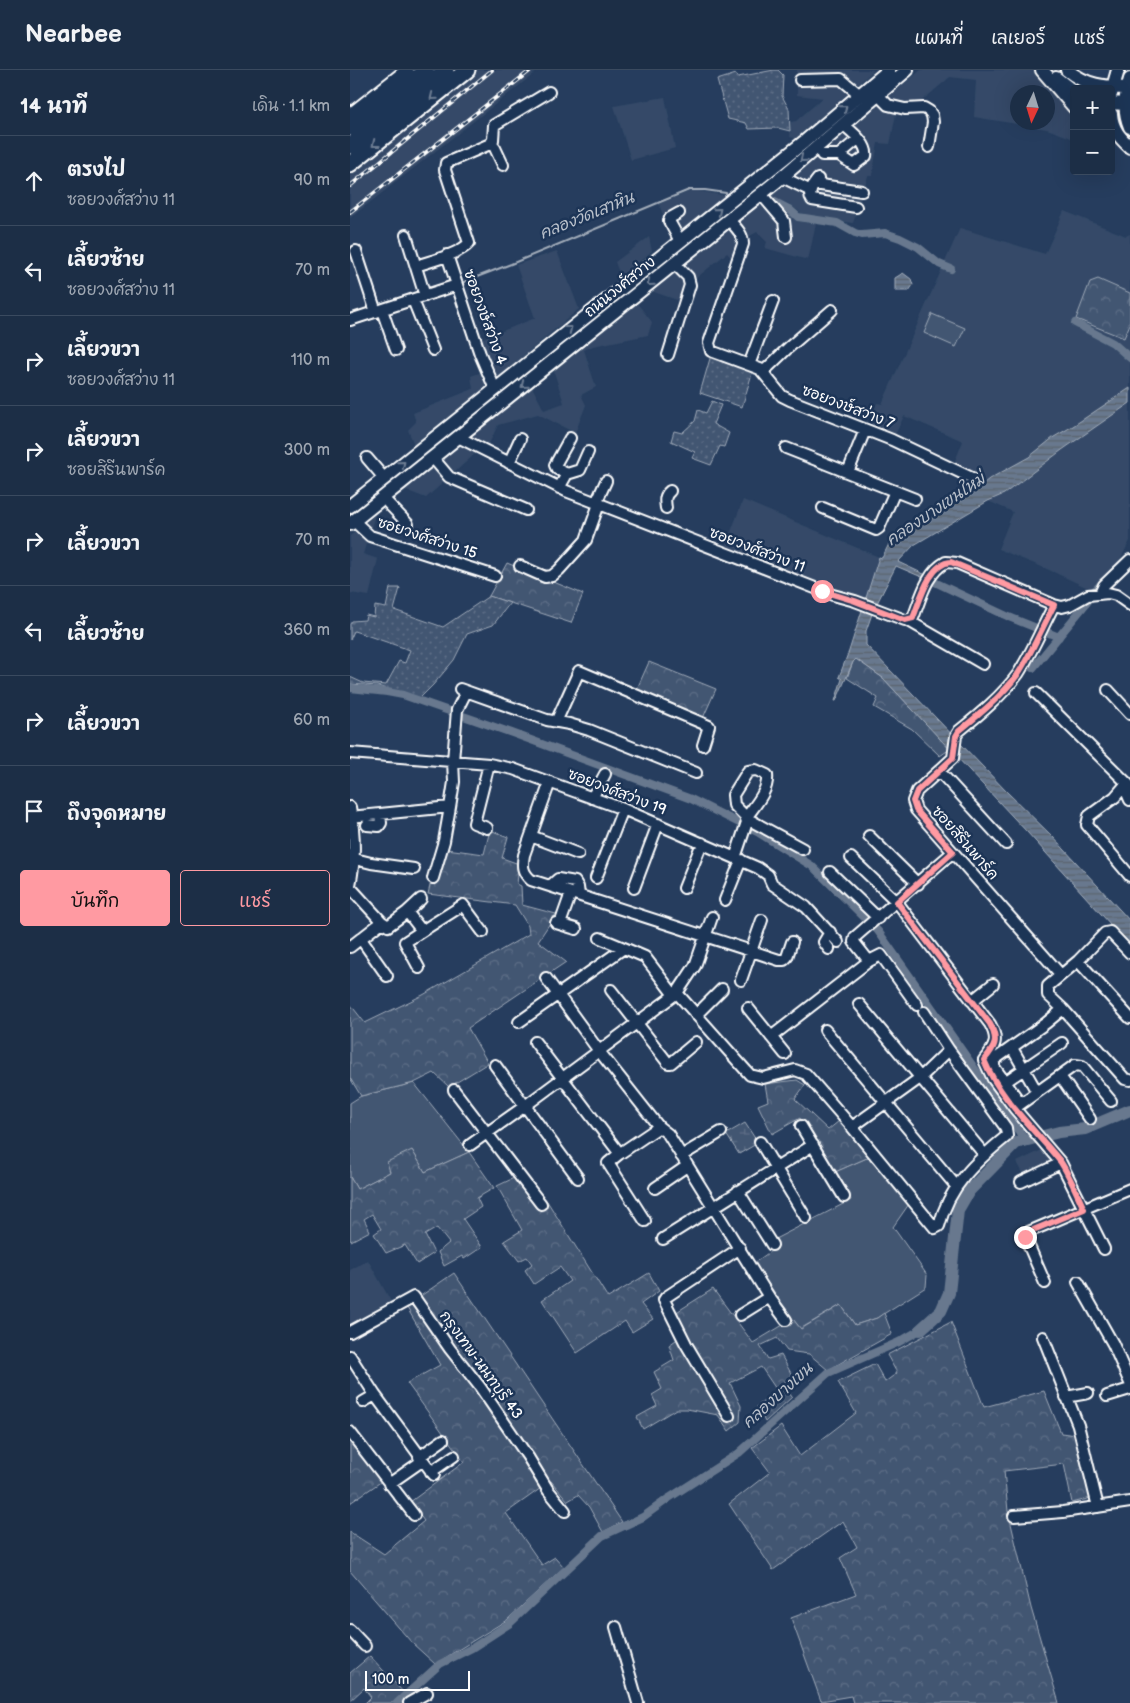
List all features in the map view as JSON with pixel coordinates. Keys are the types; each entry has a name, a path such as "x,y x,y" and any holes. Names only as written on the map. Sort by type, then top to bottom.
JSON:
{"highway":[{"path":"350,128 426,70"},
{"path":"410,89 440,70"},
{"path":"350,146 446,70"},
{"path":"350,164 467,70"}],"main road":[{"path":"350,115 407,70"},
{"path":"350,138 435,70"},
{"name":"ถนนวงศ์สว่าง","path":"350,506 804,142 889,70"},
{"name":"ถนนวงศ์สว่าง","path":"352,522 782,177 907,70"},
{"path":"1042,70 1070,102"},
{"path":"1047,70 1070,89"},
{"path":"1067,70 1081,81 1095,85"},
{"path":"1114,85 1118,70"},
{"path":"1115,90 1129,84"},
{"path":"1129,84 1125,104 1126,116 1130,127"},
{"path":"1115,103 1125,104"},
{"path":"1115,130 1130,148"},
{"path":"1115,141 1130,148"}],"street":[{"path":"800,80 841,79 860,95"},
{"path":"503,164 496,148 491,143 494,125 549,92"},
{"path":"878,95 888,105 905,109 924,108 929,111 933,122 929,147"},
{"path":"822,155 839,155 851,164 856,164 866,156 867,152 858,139 844,125"},
{"path":"839,155 858,139"},
{"name":"ซอยวงษ์สว่าง 4","path":"422,264 468,245 469,240 445,170 445,165 491,143"},
{"path":"782,177 862,191"},
{"path":"814,184 810,199 856,207"},
{"path":"761,194 784,222 786,237"},
{"path":"679,213 670,218 669,221 680,241"},
{"name":"ซอยวงษ์สว่าง 7","path":"729,220 741,233 743,244 709,342 709,348 715,353 763,372 782,396 790,400 912,448 974,479"},
{"path":"406,235 425,296"},
{"path":"356,251 396,350"},
{"name":"ซอยวงษ์สว่าง 4","path":"447,255 480,354 495,389"},
{"path":"668,355 690,285 690,280 674,263"},
{"path":"350,320 457,285"},
{"path":"413,300 433,350"},
{"path":"749,365 772,301"},
{"path":"763,372 832,310"},
{"path":"848,472 865,430"},
{"name":"ซอยวงศ์สว่าง 11","path":"458,437 559,488 598,504 832,596 855,601 908,620 983,664"},
{"path":"567,474 557,469 555,465 570,438"},
{"path":"509,463 520,440"},
{"path":"786,448 914,499"},
{"path":"559,488 567,474 580,470 588,452"},
{"path":"366,458 384,478"},
{"path":"433,458 448,477 526,510"},
{"path":"520,566 545,577 552,576 559,570 586,540 606,481"},
{"path":"666,508 666,494 670,491"},
{"path":"823,508 876,530 879,528 894,491"},
{"path":"383,498 408,524"},
{"name":"ซอยวงศ์สว่าง 15","path":"352,522 370,536 496,576"},
{"path":"908,620 913,618 929,579 942,564 951,562 1062,607 1094,594 1130,560"},
{"path":"1094,594 1116,594 1130,605"},
{"name":"ซอยสิรีนพาร์ค","path":"1054,605 1042,632 1018,674 988,707 959,731 956,736 953,758 917,791 913,801 916,810 1061,975"},
{"path":"556,722 579,671 709,726 703,745"},
{"path":"1108,690 1130,714"},
{"path":"433,878 444,841 454,782 453,760 457,714 462,691 525,713 589,730 696,773"},
{"path":"1036,693 1128,785"},
{"name":"ซอยวงศ์สว่าง 19","path":"350,753 453,760 514,769 623,809 758,868 768,875 772,884 806,907 838,942"},
{"path":"487,828 474,823 489,764"},
{"path":"725,900 738,859 747,822 746,818 768,781 767,775 756,770 748,771 733,795 734,805 746,818 803,850"},
{"path":"939,771 1006,844"},
{"path":"592,798 605,774"},
{"path":"550,782 522,867 525,875 531,880 550,886 558,878 575,882 578,887 558,923 576,929"},
{"path":"1128,785 1126,794 1130,800"},
{"path":"1128,785 1089,816 1087,825 1130,876"},
{"path":"421,898 407,912 388,926 382,922 350,886 355,859 351,813 380,815 450,807"},
{"path":"596,878 623,809"},
{"path":"367,825 379,826 381,823 380,815"},
{"path":"634,888 658,824"},
{"path":"531,836 578,854"},
{"path":"869,836 918,884"},
{"path":"684,888 702,843"},
{"path":"870,961 854,940 953,852"},
{"path":"850,858 897,902 990,1024 995,1034 995,1043 984,1062 993,1079 1017,1105"},
{"path":"355,859 371,863 414,868"},
{"path":"830,872 878,918"},
{"path":"575,894 779,960 784,960 787,957 792,942"},
{"path":"419,968 405,942 464,905 483,932"},
{"path":"407,912 422,931"},
{"path":"451,914 457,923"},
{"path":"470,1145 675,994 695,966 712,917"},
{"path":"741,980 762,920"},
{"path":"350,948 382,922"},
{"path":"829,949 824,942 830,932"},
{"path":"1130,953 1110,932 1105,933 1078,961 1048,986 1047,990 1048,995 1130,1080"},
{"path":"600,938 645,957 675,994 750,1074 763,1078 795,1070 806,1074 935,1228 939,1226 943,1209 956,1186 984,1154 1007,1136 1006,1128 882,955 870,961 771,1037"},
{"path":"361,939 387,976"},
{"path":"519,1022 624,948"},
{"path":"1078,961 1130,1018"},
{"path":"546,978 658,1127 668,1134 769,1297 786,1320"},
{"path":"972,1001 994,984"},
{"path":"696,1015 722,988"},
{"path":"610,990 668,1063 671,1063 696,1042"},
{"path":"859,1004 984,1154"},
{"path":"748,1008 785,1054"},
{"path":"1063,1009 994,1062 994,1067 1005,1082 1024,1119 1061,1162 1104,1249"},
{"path":"825,1030 956,1186"},
{"path":"535,1042 617,1150"},
{"path":"1005,1082 1062,1043"},
{"path":"1012,1048 1037,1092"},
{"path":"852,1127 920,1078 949,1050"},
{"path":"495,1065 578,1178"},
{"path":"1017,1105 1075,1065 1082,1066 1111,1101"},
{"path":"1060,1076 1090,1119"},
{"path":"454,1090 541,1204"},
{"path":"801,1126 844,1198"},
{"path":"645,1221 608,1163 658,1127"},
{"path":"681,1156 721,1132"},
{"path":"760,1142 806,1218"},
{"path":"663,1239 812,1145"},
{"path":"1021,1182 1061,1162"},
{"path":"655,1188 687,1166"},
{"path":"1045,1283 1025,1235 1130,1189"},
{"path":"738,1191 772,1245"},
{"path":"729,1416 686,1344 664,1300 740,1248"},
{"path":"1078,1282 1113,1344 1130,1383"},
{"name":"กรุงเทพ-นนทบุรี 43","path":"350,1332 414,1297 450,1349 480,1387 548,1490 565,1511"},
{"path":"740,1316 769,1297"},
{"path":"1043,1337 1078,1425 1098,1507"},
{"path":"350,1356 375,1395 433,1474 454,1456"},
{"path":"1107,1396 1130,1389"},
{"path":"1066,1397 1088,1393"},
{"path":"363,1402 375,1395"},
{"path":"350,1432 414,1514"},
{"path":"389,1484 442,1440"},
{"path":"1014,1516 1130,1502"},
{"path":"616,1627 638,1703"},
{"path":"350,1630 365,1646"},
{"path":"409,1703 427,1693"}],"shaded area":[{"path":"465,70 539,70 350,218 350,167"},
{"path":"797,70 874,70 797,139 790,137 791,122 796,121 823,98 797,95"},
{"path":"921,70 1039,70 1050,85 1010,85 1010,123 974,117 976,80 950,77 911,110 897,109 890,144 878,143 872,176 868,176 853,223 806,217 789,204 773,198 769,194"},
{"path":"1055,93 1070,110 1070,138 1050,130 1055,130"},
{"path":"665,97 675,148 631,160 614,106"},
{"path":"693,190 722,195 724,197 674,237 671,237 659,204"},
{"path":"763,200 780,206 799,221 816,224 808,260 765,248 767,242 757,232 741,241 734,261 727,253 684,288 680,301 651,291"},
{"path":"1064,211 1126,236 1130,234 1130,541 1116,567 1090,589 998,549 1013,512 988,501 985,482 953,466 963,441 904,416 895,435 869,424 877,403 882,404 960,228 1045,254"},
{"path":"649,237 652,251 621,278 615,262"},
{"path":"557,251 579,309 415,447 408,430 416,422 413,413 473,389 471,376 485,371 473,341 535,318 516,265"},
{"path":"903,273 911,279 913,285 909,291 895,291 895,278"},
{"path":"636,302 652,322 648,335 593,346 584,350 596,387 581,395 586,405 575,433 538,414 498,425 487,448 476,453 426,498 405,490 532,387 544,410 564,403 553,369"},
{"name":"คลองบางเขนใหม่","path":"1130,388 1130,403 1062,450 1004,494 988,501 914,545 898,562 926,575 924,578 896,566 873,611 866,631 866,645 1007,792 1053,837 1130,921 1130,946 1027,832 883,678 856,659 835,701 842,679 839,677 879,557 882,558 894,534 909,525 914,529 973,492 989,479 1029,457 1054,437"},
{"path":"743,500 879,557 865,600 837,592 724,550"},
{"path":"375,515 363,554 378,559 369,596 350,593 350,536"},
{"path":"1044,1149 1053,1161 1024,1175 1017,1162"},
{"path":"368,1260 393,1305 350,1327 350,1270"}],"green space":[{"path":"778,70 783,75 782,96 789,109 790,131 778,128 749,129 746,123 728,119 717,80 736,74 738,77"},
{"path":"814,140 815,143 350,517 350,511"},
{"path":"1098,279 1130,293 1130,324 1124,338 1076,319 1090,282"},
{"path":"932,314 965,328 956,347 924,333"},
{"path":"711,355 753,370 742,407 700,393"},
{"path":"712,401 721,405 713,424 729,433 724,447 720,446 711,465 692,458 695,452 671,441 674,431 682,433 695,421 698,410 706,413"},
{"path":"507,563 583,594 571,623 489,596"},
{"path":"390,588 400,588 394,610 443,627 489,596 510,603 493,625 467,634 454,660 420,698 377,686 350,684 350,677 363,683 386,685 399,661 405,663 410,650 354,631 350,640 350,624 352,621 365,620 366,615 374,617 375,606 386,608"},
{"path":"856,659 883,678 950,749 940,756 912,729 874,707 878,698 847,678"},
{"path":"649,662 716,689 703,718 636,691"},
{"path":"490,830 508,837 502,858 519,864 517,884 521,886 522,905 556,914 538,941 566,962 468,1028 488,1063 449,1087 434,1073 414,1083 361,1096 350,1078 350,1004 365,1023 423,995 529,934 528,926 515,905 428,894 439,848 484,854"},
{"path":"797,1080 805,1085 795,1099 828,1130 839,1121 869,1157 835,1172 800,1118 772,1134 758,1105 768,1101 765,1084"},
{"path":"414,1083 469,1152 425,1172 412,1150 390,1172 357,1189 350,1177 350,1103 361,1096"},
{"path":"745,1123 758,1143 739,1154 726,1134"},
{"path":"412,1150 425,1172 469,1152 494,1188 477,1198 481,1207 463,1219 482,1247 464,1259 462,1256 444,1266 438,1252 449,1243 437,1228 425,1235 434,1253 417,1264 405,1245 386,1253 374,1234 381,1229 372,1214 364,1219 370,1231 351,1241 350,1239 350,1177 357,1189 390,1172 387,1162"},
{"path":"869,1157 909,1204 893,1227 927,1275 926,1287 877,1318 855,1325 841,1305 800,1329 754,1263 778,1246 775,1239 851,1200 835,1172"},
{"path":"516,1177 537,1208 547,1201 608,1298 649,1273 659,1291 641,1304 653,1319 632,1332 625,1321 577,1353 542,1300 570,1281 560,1267 534,1284 525,1270 532,1264 527,1257 519,1261 504,1241 522,1230 497,1186"},
{"path":"454,1273 622,1522 603,1532 589,1507 578,1495 568,1501 551,1481 506,1513 542,1565 555,1557 564,1567 507,1620 435,1664 412,1643 350,1571 350,1532 384,1554 424,1521 410,1502 464,1462 407,1383 440,1365 406,1306"},
{"path":"713,1289 753,1343 793,1319 801,1329 841,1305 855,1325 877,1318 884,1313 892,1334 828,1370 809,1354 787,1351 777,1338 760,1346 768,1359 781,1355 793,1377 783,1384 792,1397 765,1422 757,1406 778,1392 761,1367 730,1383 741,1406 740,1422 729,1431 718,1415 687,1409 676,1409 643,1429 637,1417 657,1406 652,1395 662,1389 654,1372 674,1360 669,1345 687,1332 675,1313"},
{"path":"951,1322 984,1407 1044,1391 1061,1433 1076,1435 1091,1498 1072,1503 1064,1464 1004,1471 1008,1511 1031,1608 1059,1703 853,1703 851,1696 821,1701 791,1618 856,1594 840,1558 857,1547 843,1521 773,1570 729,1504 770,1472 752,1448 781,1426 800,1456 856,1413 838,1382 875,1364 885,1382 897,1373 887,1355"},
{"path":"352,1440 382,1481 350,1503 350,1441"},
{"path":"370,1656 405,1694 394,1703 365,1703 371,1697 364,1688 350,1701 350,1673"}],"waterway":[{"name":"คลองวัดเสาหิน","path":"461,283 689,190 726,193"},
{"name":"คลองวัดเสาหิน","path":"771,200 789,209 798,217 837,223 862,235 885,233 900,238 918,247 939,264 951,269"},
{"name":"คลองวัดเสาหิน","path":"1075,323 1113,343 1130,358"},
{"path":"926,578 1009,617 1059,637"},
{"path":"1033,668 1089,600 1093,592 1104,581"},
{"path":"350,688 403,695 691,799 759,833 812,866 878,931 1025,1140"},
{"name":"คลองบางเขน","path":"920,1330 941,1311 949,1293 958,1210 969,1191 1016,1143 1059,1132 1085,1129 1130,1110"},
{"name":"คลองบางเขน","path":"397,1703 440,1664 472,1648 509,1624 602,1536 643,1517 739,1453 828,1373 899,1342 920,1330"}],"railway":[{"path":"350,186 492,70"},
{"path":"350,212 531,70"}],"route":[{"path":"822,591 832,596 855,601 905,620 910,620 913,618 930,576 942,564 951,562 1054,605 1042,632 1018,674 988,707 959,731 956,736 953,758 917,791 913,801 916,810 953,852 897,902 990,1024 995,1034 995,1043 991,1052 984,1060 993,1079 1015,1109 1061,1162 1084,1209 1026,1233 1025,1237"}]}
